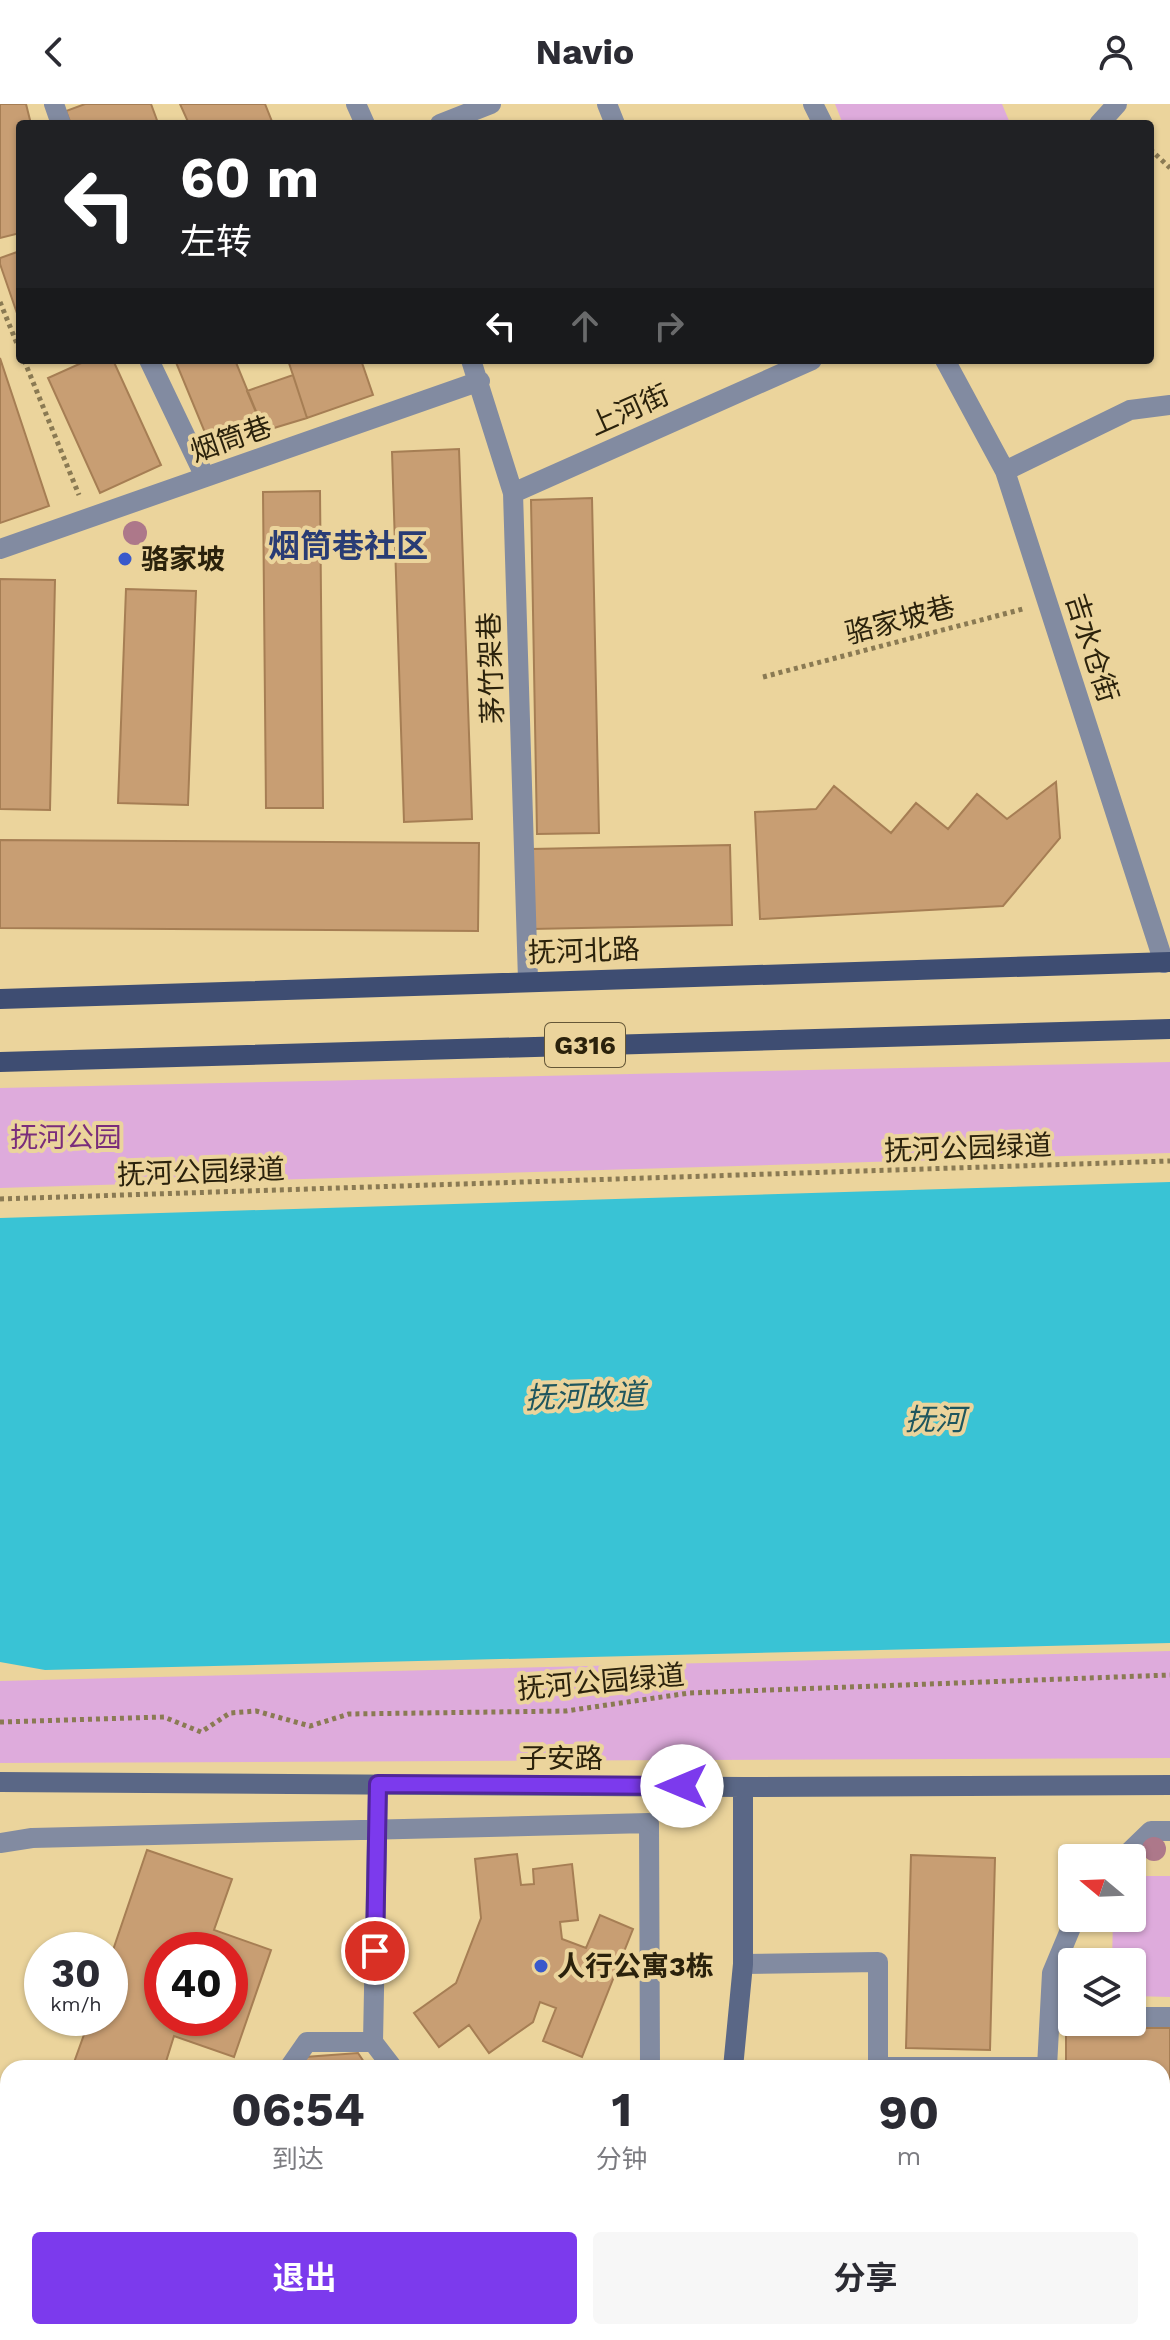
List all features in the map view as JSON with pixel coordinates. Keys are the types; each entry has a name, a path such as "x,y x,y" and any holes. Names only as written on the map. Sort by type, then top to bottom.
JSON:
{"main road":[{"name":"抚河北路","path":"0,999 1167,962"},
{"name":"G316","path":"0,1062 1170,1029"}],"street":[{"path":"450,120 491,104"},
{"path":"1103,120 1117,104"},
{"path":"151,364 205,477"},
{"name":"茅竹架巷","path":"473,364 513,493 528,980"},
{"name":"上河街","path":"513,493 803,364"},
{"name":"吉水仓街","path":"947,364 1005,471 1167,962"},
{"name":"烟筒巷","path":"0,549 480,381"},
{"path":"1005,471 1130,410 1170,405"},
{"name":"子安路","path":"0,1782 743,1787 1170,1785"},
{"path":"378,1784 373,2042 387,2060"},
{"path":"734,2060 743,1964 743,1787"},
{"path":"0,1843 32,1838 649,1823 650,2060"},
{"path":"1138,1844 1151,1831 1170,1831"},
{"path":"1047,2060 1052,1973 1069,1932"},
{"path":"743,1964 878,1962 878,2060"},
{"path":"1050,2015 1058,2015"},
{"path":"1146,2017 1170,2017"},
{"path":"295,2060 307,2042 373,2042"}],"path":[{"path":"1154,153 1170,168"},
{"path":"0,302 16,341"},
{"path":"26,364 88,518"},
{"name":"骆家坡巷","path":"763,677 1047,602"},
{"name":"抚河公园绿道","path":"0,1199 1170,1161"},
{"name":"抚河公园绿道","path":"0,1722 164,1717 201,1732 230,1713 256,1711 310,1726 349,1714 566,1711 689,1693 1170,1675"}],"green space":[{"path":"835,104 1002,104 1009,120 841,120"},
{"name":"抚河公园","path":"1170,1062 1170,1153 0,1188 0,1088"},
{"path":"1170,1651 1170,1758 0,1763 0,1681"},
{"path":"1146,1876 1170,1876 1170,1997 1146,1996 1146,1948 1112,1948 1113,1932 1146,1932"}],"water":[{"name":"抚河","path":"1170,1182 1170,1643 45,1670 0,1662 0,1218"}],"building":[{"path":"0,104 26,104 30,120 16,120 16,234 0,238"},
{"path":"85,104 151,104 157,120 69,120 66,111"},
{"path":"180,104 265,104 271,120 187,120"},
{"path":"16,252 16,310 0,264 0,258"},
{"path":"0,358 49,506 0,523"},
{"path":"79,364 115,364 161,465 100,493 48,378"},
{"path":"177,364 237,364 264,431 213,452"},
{"path":"289,364 362,364 373,395 307,418"},
{"path":"293,375 307,418 264,431 247,391"},
{"path":"459,449 472,819 404,822 392,452"},
{"path":"320,491 323,808 266,808 263,492"},
{"path":"592,498 599,833 537,834 531,500"},
{"path":"0,579 55,580 50,810 0,809"},
{"path":"126,589 196,591 188,805 118,803"},
{"path":"1056,782 1060,838 1003,906 760,919 755,812 816,809 834,786 891,833 916,803 948,829 977,794 1007,819"},
{"path":"0,840 479,843 478,931 0,928"},
{"path":"730,845 732,925 532,929 531,849"},
{"path":"147,1850 232,1879 214,1930 220,1932 144,1932 144,2036 174,2036 166,2060 75,2060 84,2036 128,2036 128,1932 119,1932"},
{"name":"人行公寓3栋","path":"517,1854 521,1885 534,1884 533,1869 572,1864 578,1920 560,1922 562,1939 586,1948 600,1915 633,1929 582,2057 543,2041 556,2008 540,2002 533,2022 489,2053 469,2025 439,2047 414,2013 456,1983 481,1918 475,1859"},
{"path":"911,1855 995,1858 990,2050 906,2048"},
{"path":"248,1942 271,1950 248,2017"},
{"path":"1146,2028 1170,2028 1170,2060 1066,2060 1066,2036 1146,2036"},
{"path":"174,2036 241,2036 234,2057"},
{"path":"358,2053 363,2060 303,2060 305,2057"}],"place":[{"name":"骆家坡","path":"125,559"},
{"name":"人行公寓3栋","path":"541,1966"}],"district":[{"name":"烟筒巷社区","path":"348,546"}],"route":[{"path":"375,1951 378,1784 682,1786"}],"water label":[{"name":"抚河故道","path":"585,1396"}]}
